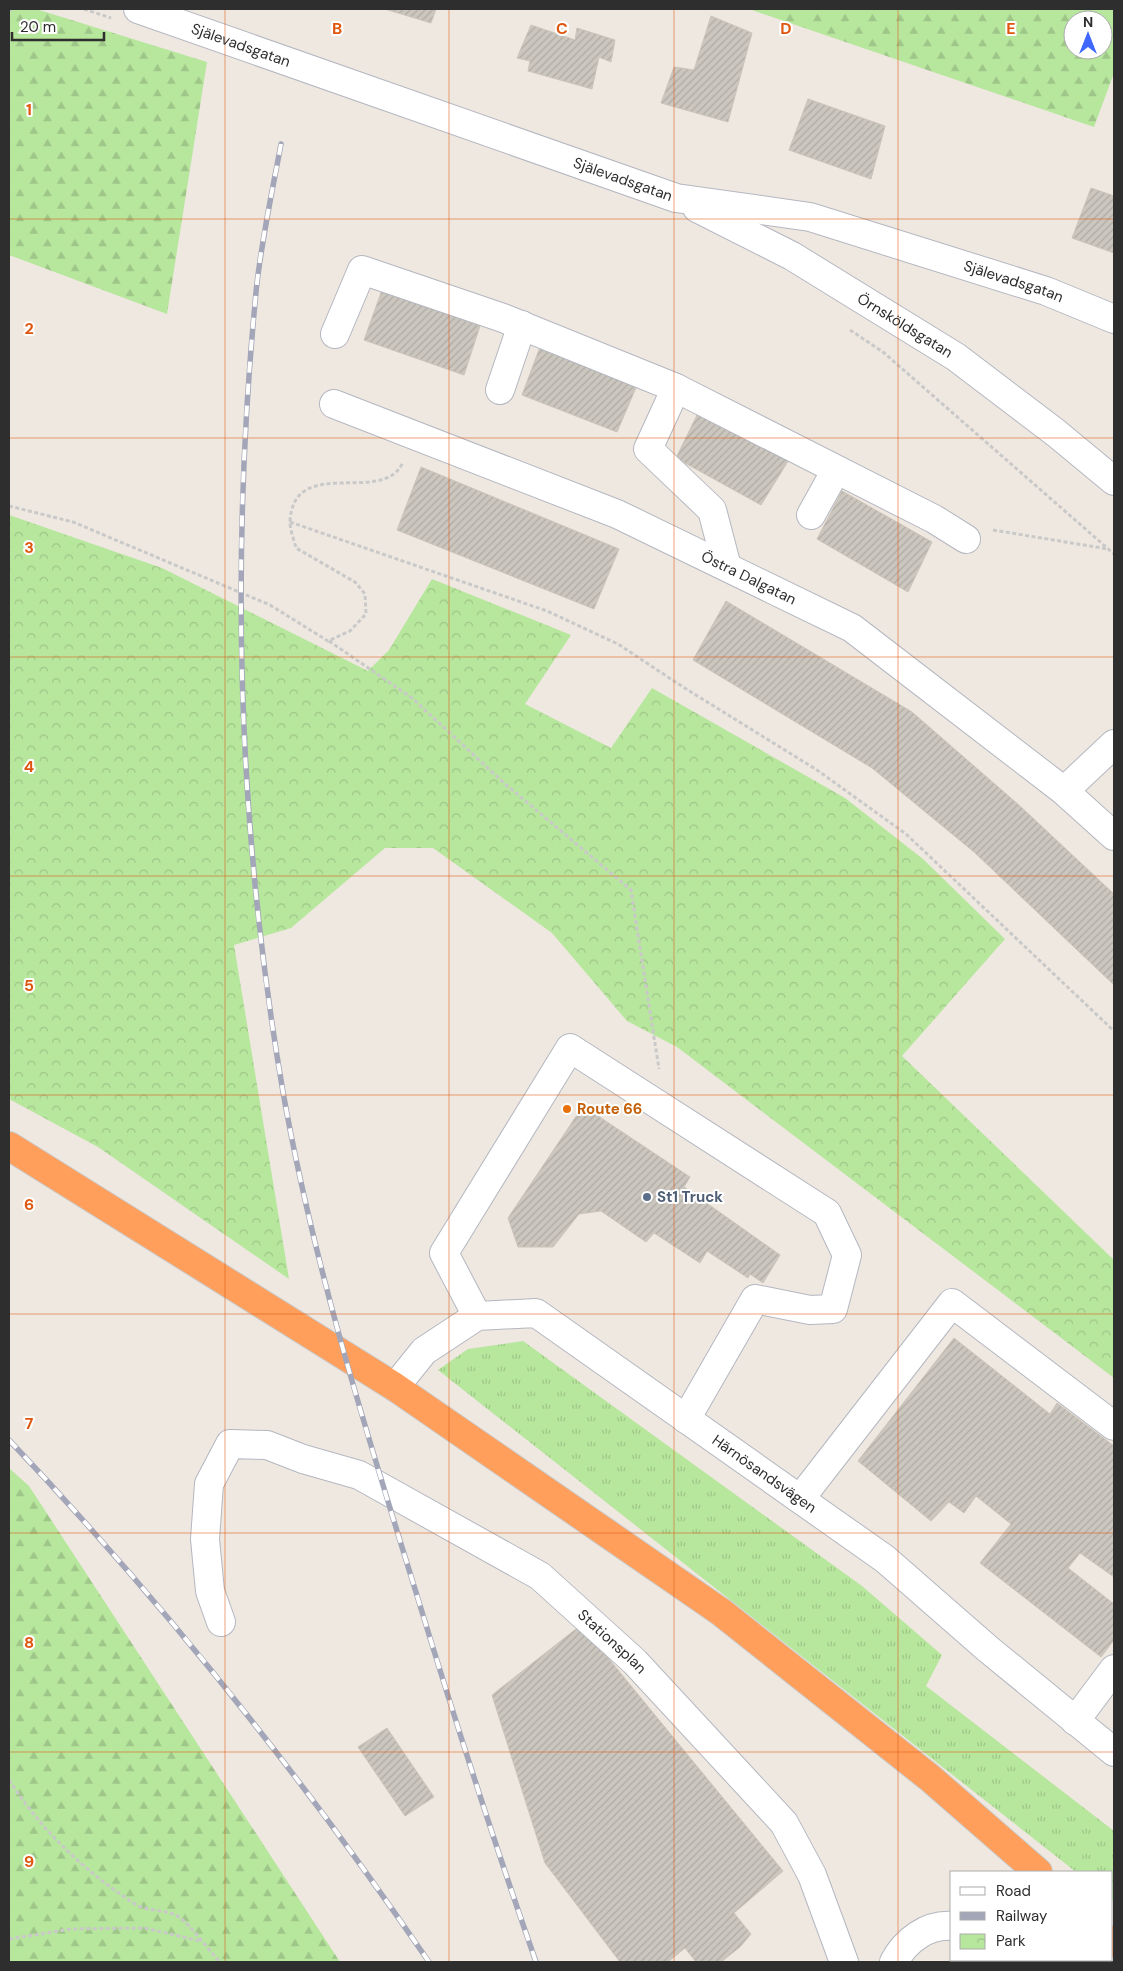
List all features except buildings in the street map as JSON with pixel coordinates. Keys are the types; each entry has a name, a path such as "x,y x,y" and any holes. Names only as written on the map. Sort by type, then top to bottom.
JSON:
{"highway":[{"path":"9,1146 395,1387 721,1612 930,1778 1037,1871"}],"street":[{"name":"Själevadsgatan","path":"138,9 676,198 810,217 1046,291 1114,319"},
{"name":"Örnsköldsgatan","path":"676,198 792,256 956,357 1056,433 1114,482"},
{"path":"335,334 362,270 522,325 676,388 934,519 975,534"},
{"path":"500,390 522,325"},
{"path":"676,388 648,449 663,461 712,510 727,567"},
{"name":"Östra Dalgatan","path":"334,404 617,514 852,628 1064,791 1114,836"},
{"path":"811,515 836,470"},
{"path":"1064,791 1114,744"},
{"path":"395,1387 424,1351 476,1316 444,1253 570,1048 827,1213 847,1255 832,1309 810,1310 755,1298 686,1419"},
{"path":"800,1499 952,1303 1114,1426"},
{"name":"Härnösandsvägen","path":"476,1316 536,1313 885,1559 1114,1752"},
{"name":"Stationsplan","path":"221,1622 210,1591 206,1539 208,1484 230,1444 267,1445 303,1459 360,1474 540,1576 635,1662 784,1823 812,1876 844,1962"},
{"path":"1075,1721 1114,1669"},
{"path":"872,1962 896,1957 927,1929 950,1926"}],"path":[{"path":"84,9 112,18"},
{"path":"843,325 883,352 1114,554"},
{"path":"328,641 350,631 366,614 365,594 355,582 296,548 290,522 295,501 306,489 326,483 383,481 401,466 414,434"},
{"path":"9,506 73,522 270,605 328,641 412,698 504,783 631,890 659,1070"},
{"path":"290,522 547,611 618,644 817,770 906,834 1114,1031"},
{"path":"975,534 1109,549"},
{"path":"9,1780 30,1812 53,1839 93,1873 137,1906 178,1916 220,1962"},
{"path":"9,1939 71,1929 145,1928 201,1942"}],"green space":[{"path":"9,9 36,9 207,62 167,314 9,255"},
{"path":"749,9 1114,9 1114,73 1094,127"},
{"path":"9,515 162,568 368,671 389,650 432,579 571,635 525,704 611,748 652,688 845,798 923,859 1005,939 902,1056 1114,1260 1114,1378 677,1047 627,1021 552,933 433,848 385,848 291,928 234,945 289,1279 98,1147 9,1099"},
{"path":"523,1341 862,1586 942,1655 926,1686 1114,1831 1114,1902 1113,1871 1075,1871 438,1370 468,1349"},
{"path":"9,1468 29,1486 340,1962 9,1962"}],"railway":[{"path":"281,144 256,292 243,493 241,593 242,693 247,792 268,992 283,1092 295,1155 341,1342 444,1683 536,1962"},
{"path":"9,1440 122,1564 229,1692 331,1825 429,1962"}],"place":[{"name":"Route 66","path":"567,1109"},
{"name":"St1 Truck","path":"647,1197"}]}
